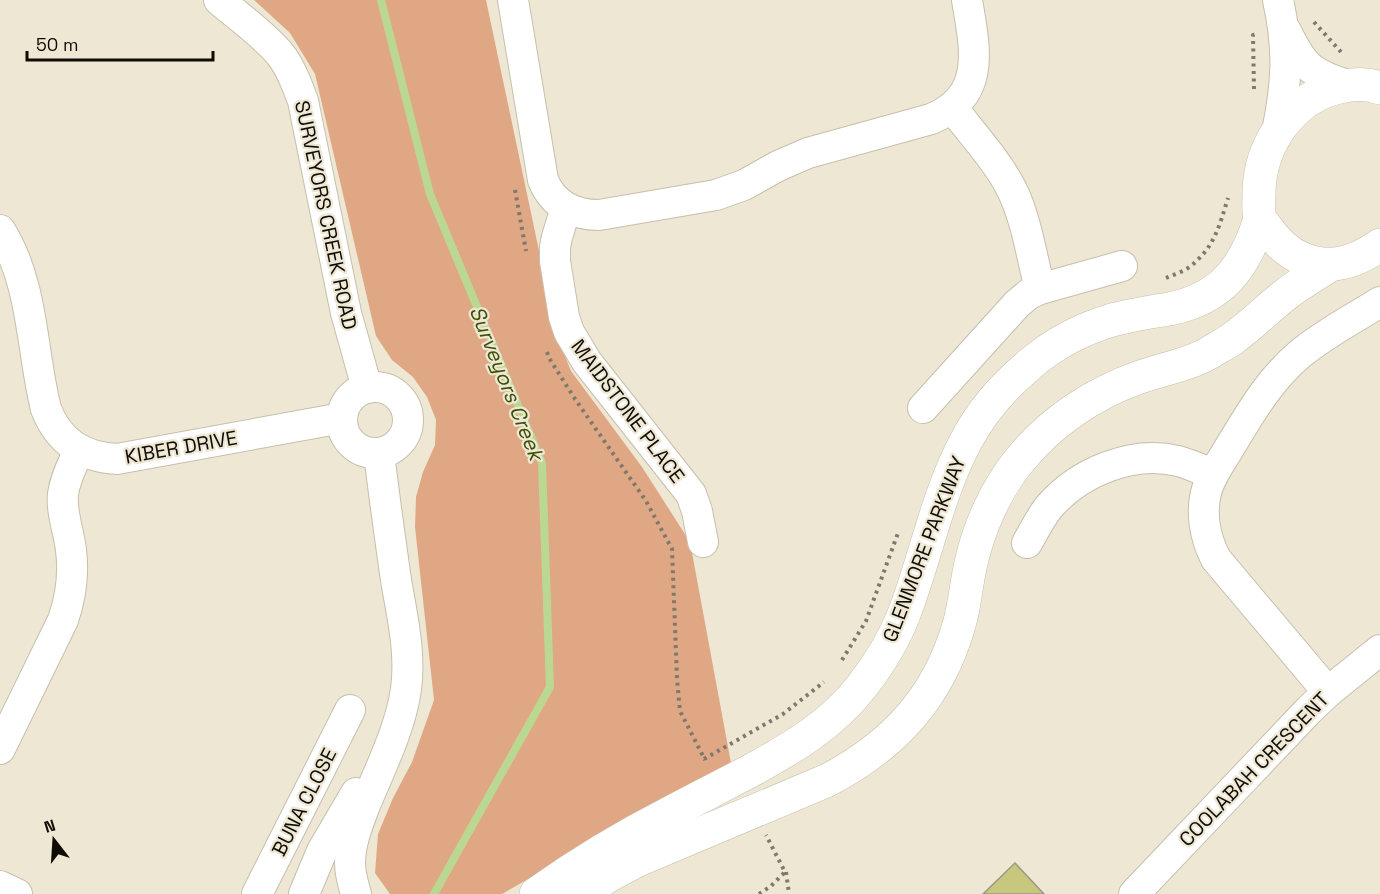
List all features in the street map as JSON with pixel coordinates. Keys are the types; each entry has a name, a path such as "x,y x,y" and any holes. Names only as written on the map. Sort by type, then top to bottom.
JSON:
{"main road":[{"path":"1370,85 1323,92 1311,98 1285,121 1268,147 1263,161 1259,179 1260,219 1286,250 1318,264 1346,263 1380,245"},
{"name":"GLENMORE PARKWAY","path":"536,894 612,845 791,748 823,726 861,688 892,641 904,616 946,487 959,455 978,420 1002,390 1035,359 1090,328 1130,316 1188,304 1219,288 1236,271 1255,237 1260,219"},
{"path":"580,894 638,860 828,780 854,766 892,738 911,717 939,676 959,624 971,561 984,524 1000,489 1018,461 1035,442 1069,414 1099,394 1155,372 1190,362 1233,339 1286,295 1330,265"}],"street":[{"name":"SURVEYORS CREEK ROAD","path":"219,0 281,55 294,76 303,101 346,313 367,388"},
{"path":"513,0 541,174 546,188 566,208 582,214 599,215 717,195 744,185 808,153 943,114 952,107 967,88 972,76 975,44 967,0"},
{"path":"1281,13 1295,50 1316,73 1328,79 1370,85"},
{"path":"1277,132 1286,76 1281,13"},
{"path":"952,107 993,160 1012,190 1021,213 1040,289"},
{"name":"MAIDSTONE PLACE","path":"566,208 557,237 555,261 564,317 569,332 587,362 691,494 703,542"},
{"name":"KIBER DRIVE","path":"0,230 11,248 24,286 46,409 54,426 79,450 98,457 117,459 342,418"},
{"path":"923,408 1017,304 1029,294 1122,266"},
{"path":"1328,692 1223,568 1212,550 1206,531 1204,513 1207,488 1213,474 1255,407 1287,365 1312,345 1380,302"},
{"path":"378,387 388,390 404,404 407,425 398,444 389,450 369,453 352,444 346,436 342,418 344,408 358,392 378,387"},
{"path":"0,748 63,620 69,602 72,561 63,496 66,481 79,450"},
{"path":"356,894 350,864 352,843 394,734 406,689 407,650 379,453"},
{"path":"1027,543 1037,524 1062,494 1089,475 1112,465 1140,459 1164,459 1179,461 1213,474"},
{"name":"COOLABAH CRESCENT","path":"1134,894 1309,710 1380,650"},
{"name":"BUNA CLOSE","path":"257,894 351,710"},
{"path":"304,894 322,851 348,805 394,734"},
{"path":"0,886 17,894"}],"path":[{"path":"785,872 789,894"}],"shaded area":[{"path":"254,0 486,0 557,336 571,371 642,467 690,542 731,763 502,894 390,894 375,873 378,834 393,798 412,762 434,700 415,527 416,497 423,472 435,445 436,420 427,397 413,377 392,360 376,336 315,74 290,33"}],"building":[{"path":"1015,863 1044,894 983,894"}],"waterway":[{"name":"Surveyors Creek","path":"381,0 430,194 542,463 550,687 434,894"}]}
